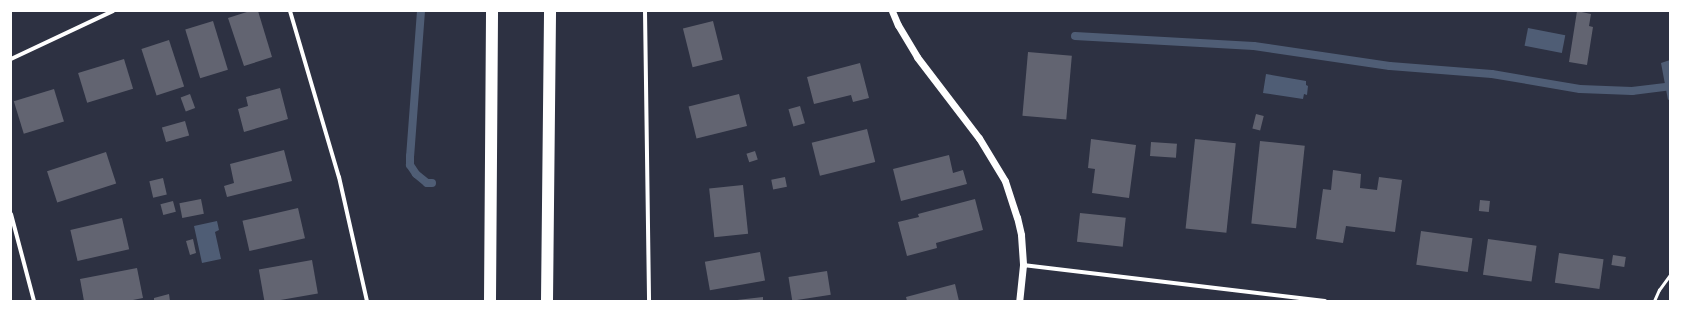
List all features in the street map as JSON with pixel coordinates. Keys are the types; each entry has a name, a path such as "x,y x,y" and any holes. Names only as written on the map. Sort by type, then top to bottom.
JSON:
{"highway":[{"path":"490,301 492,11"},
{"path":"546,301 550,11"}],"street":[{"path":"11,59 113,11"},
{"path":"290,11 339,177 366,301"},
{"path":"645,11 649,301"},
{"path":"892,11 898,25 917,57 979,138 1005,181 1017,217 1023,265 1019,301"},
{"path":"11,214 34,301"},
{"path":"1023,265 1325,301"}],"path":[{"path":"1654,301 1670,275"}],"water":[{"path":"1528,28 1565,35 1562,53 1525,46"},
{"path":"1670,60 1670,99 1668,100 1661,63"},
{"path":"1266,74 1306,81 1306,85 1308,86 1307,95 1304,94 1303,99 1263,93"},
{"path":"217,221 219,230 215,232 221,259 202,263 194,226"}],"building":[{"path":"250,11 258,11 272,57 244,66 228,18"},
{"path":"1577,11 1591,14 1589,26 1593,27 1587,65 1569,62"},
{"path":"213,21 228,70 200,78 185,29"},
{"path":"713,21 723,60 693,67 683,28"},
{"path":"169,40 184,87 157,96 141,49"},
{"path":"1028,52 1072,56 1066,120 1022,116"},
{"path":"124,59 133,89 87,103 78,73"},
{"path":"860,63 869,98 853,102 851,95 814,104 807,77"},
{"path":"280,88 288,119 244,132 238,109 248,106 246,97"},
{"path":"54,89 64,122 24,134 14,101"},
{"path":"190,94 195,108 186,112 181,97"},
{"path":"739,94 747,126 697,139 689,107"},
{"path":"800,106 805,123 793,127 788,109"},
{"path":"1256,114 1264,116 1260,130 1252,129"},
{"path":"185,121 189,135 166,142 162,128"},
{"path":"867,129 875,162 820,176 812,143"},
{"path":"1091,139 1136,145 1129,198 1092,193 1095,169 1088,168"},
{"path":"1195,139 1236,143 1226,233 1186,229"},
{"path":"1260,141 1305,146 1296,228 1251,224"},
{"path":"1151,142 1177,144 1176,158 1150,156"},
{"path":"284,150 292,181 227,197 224,186 234,183 230,164"},
{"path":"755,151 758,160 749,162 746,154"},
{"path":"106,152 116,183 57,203 47,171"},
{"path":"949,155 953,173 963,170 967,184 901,201 893,169"},
{"path":"1333,170 1361,174 1360,188 1377,190 1379,177 1402,180 1395,232 1346,226 1343,243 1316,239 1323,189 1331,190"},
{"path":"785,177 787,187 773,189 771,180"},
{"path":"163,178 167,195 153,198 149,181"},
{"path":"743,185 748,234 714,237 709,189"},
{"path":"201,199 204,214 182,218 179,203"},
{"path":"975,199 983,230 936,243 937,248 907,256 898,222 919,217 918,214"},
{"path":"1480,200 1490,201 1489,212 1479,211"},
{"path":"173,201 176,212 163,215 160,204"},
{"path":"298,208 305,238 249,251 242,221"},
{"path":"1080,213 1126,218 1123,247 1077,242"},
{"path":"122,218 129,249 78,261 70,230"},
{"path":"1421,231 1472,238 1468,272 1416,265"},
{"path":"193,239 196,253 190,255 186,241"},
{"path":"1488,239 1537,246 1532,281 1483,275"},
{"path":"760,252 765,281 710,290 705,262"},
{"path":"1559,253 1604,259 1599,289 1555,283"},
{"path":"1613,255 1626,257 1624,267 1611,265"},
{"path":"312,260 318,293 275,301 264,301 259,269"},
{"path":"137,268 143,298 128,301 84,301 80,279"},
{"path":"827,271 831,295 792,301 788,277"},
{"path":"955,284 959,301 907,301 906,297"},
{"path":"169,294 170,301 154,301 154,298"},
{"path":"763,297 763,301 737,301 737,300"}],"waterway":[{"path":"421,11 410,165 416,174 427,183 432,183"},
{"path":"1075,36 1254,46 1390,66 1492,74 1580,89 1632,91 1670,86"}]}
